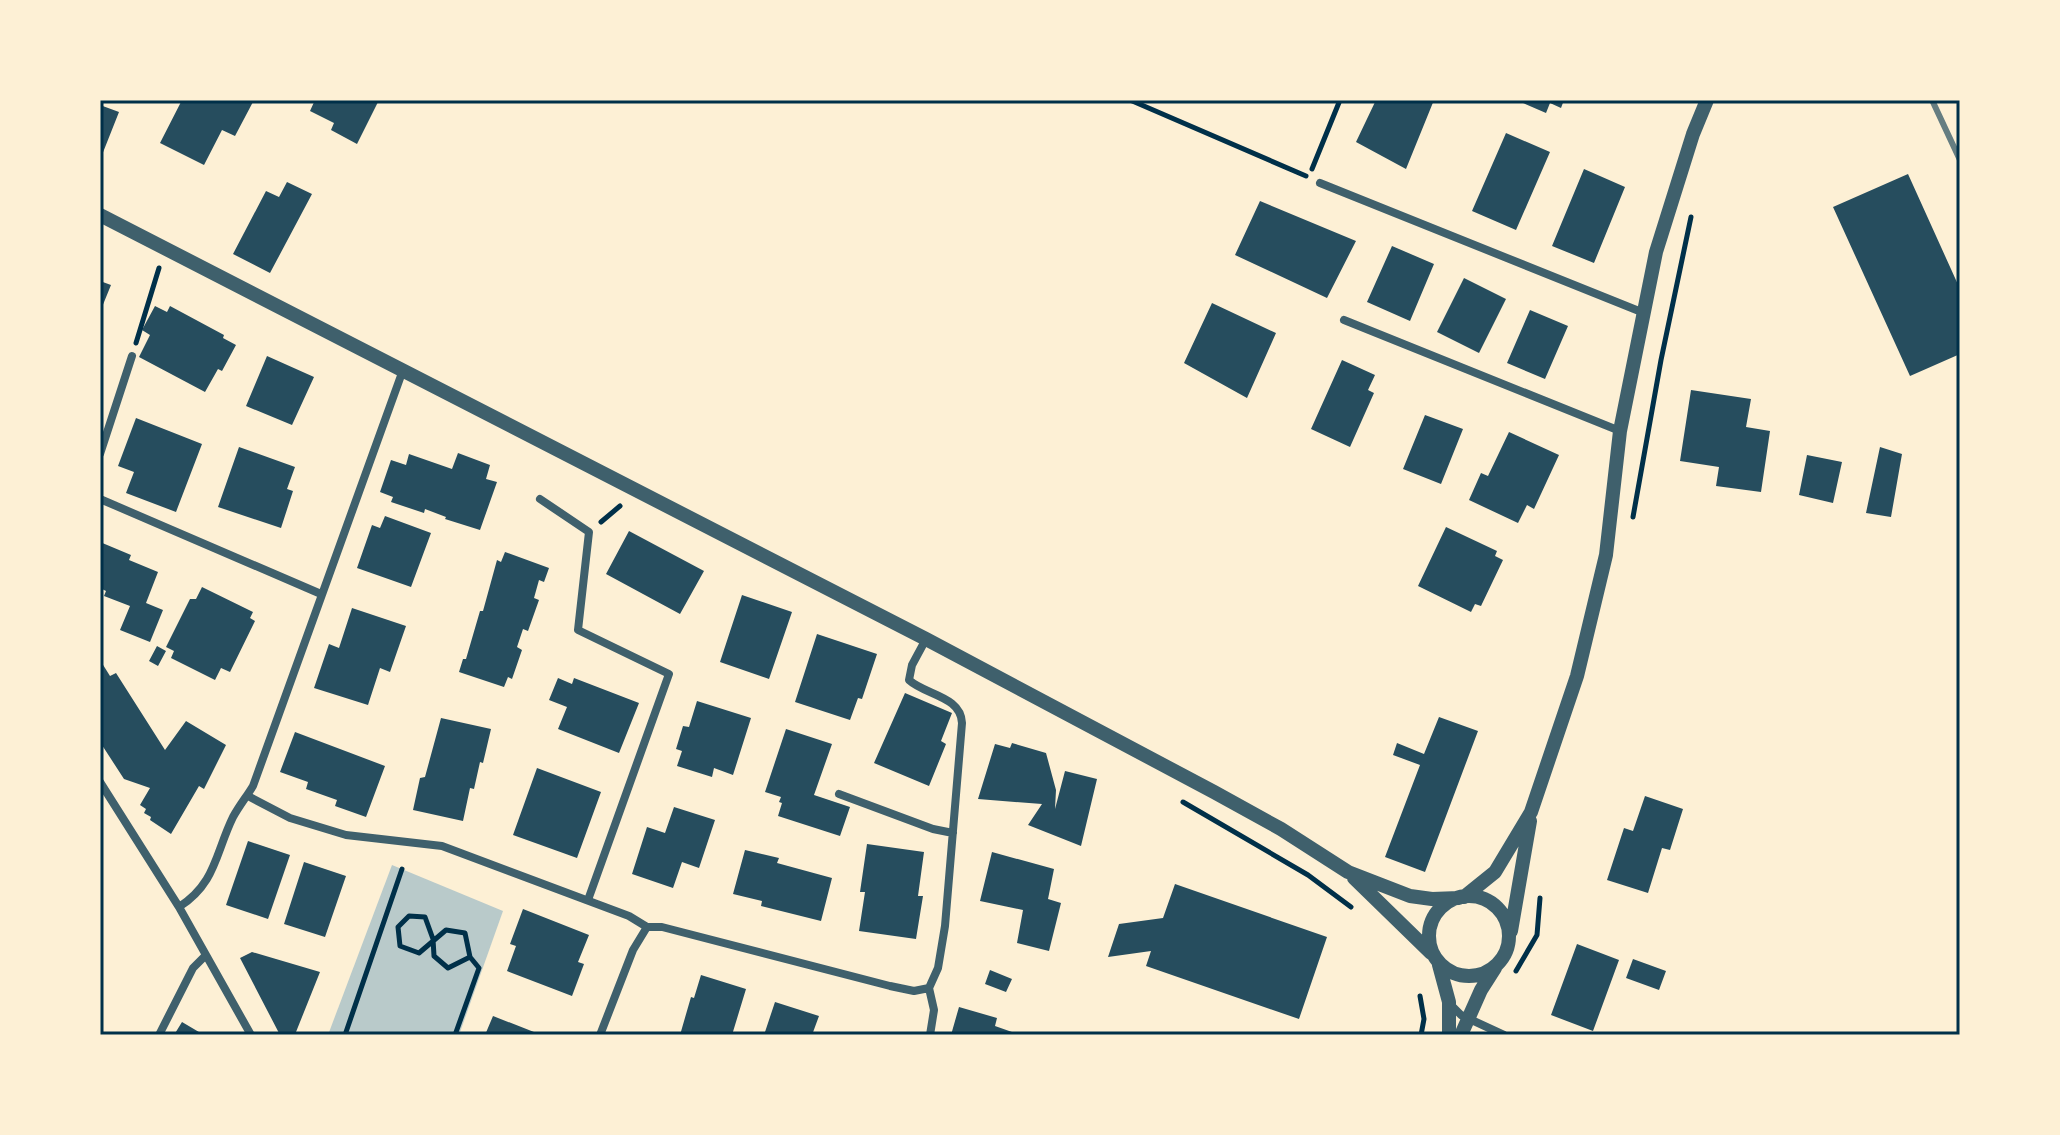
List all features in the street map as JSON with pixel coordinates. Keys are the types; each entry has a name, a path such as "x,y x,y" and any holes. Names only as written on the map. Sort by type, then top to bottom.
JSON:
{"street":[{"path":"1461,1035 1509,939 1531,812 1577,676 1606,555 1620,431 1656,252 1693,134 1707,100"},
{"path":"1320,183 1644,313"},
{"path":"100,215 926,639 1214,792 1281,829 1348,872 1410,896 1437,900 1483,898 1499,908 1505,917 1509,939"},
{"path":"1344,320 1620,431"},
{"path":"100,454 132,356"},
{"path":"179,907 195,895 210,877 233,816 248,796 258,772 403,369"},
{"path":"100,499 321,594"},
{"path":"540,499 589,532 578,630 669,674 588,900"},
{"path":"926,639 912,665 909,680 955,706 962,717 942,953 929,988 934,1010 930,1035"},
{"path":"100,782 179,907 251,1035"},
{"path":"839,794 933,829 953,833"},
{"path":"248,796 290,818 325,830 369,840 442,846 629,916 647,927 662,927 890,986 914,991 929,988"},
{"path":"1449,1035 1449,1002 1429,945 1433,918 1441,907 1461,898 1495,872 1531,812"},
{"path":"1348,872 1437,961 1454,974 1466,977 1484,974 1500,961"},
{"path":"600,1035 633,950 647,927"},
{"path":"159,1035 193,968 206,955"},
{"path":"1449,1002 1458,1013 1504,1035"}],"path":[{"path":"1130,100 1308,177 1340,100"},
{"path":"132,356 159,268"},
{"path":"1180,800 1308,875 1362,916"},
{"path":"345,1035 402,869"},
{"path":"455,1035 479,968 470,957 465,933 446,930 433,939 419,953 400,946 398,927 409,916 425,917 433,939 434,956 448,968 470,957"},
{"path":"1420,996 1424,1019 1421,1035"},
{"path":"1428,1035 1429,1000"}],"shaded area":[{"path":"392,865 503,911 459,1035 328,1035"}],"building":[{"path":"182,100 254,100 235,136 222,130 204,165 160,143"},
{"path":"315,100 379,100 357,144 331,130 334,123 310,111"},
{"path":"1376,100 1434,100 1406,169 1356,142"},
{"path":"1516,100 1564,100 1561,108 1550,103 1546,113"},
{"path":"100,105 119,112 100,160"},
{"path":"1506,133 1550,152 1516,230 1472,211"},
{"path":"1584,169 1625,187 1594,263 1552,246"},
{"path":"1908,174 1960,289 1960,354 1910,376 1833,207"},
{"path":"287,182 312,194 270,273 233,254 266,191 279,197"},
{"path":"1260,201 1356,241 1327,298 1235,255"},
{"path":"1392,246 1434,264 1410,321 1367,302"},
{"path":"1464,278 1506,299 1479,353 1437,332"},
{"path":"100,281 111,285 100,312"},
{"path":"1212,303 1276,333 1247,398 1184,363"},
{"path":"155,306 167,312 170,306 224,335 223,338 236,345 222,371 218,369 205,392 139,357 150,335 142,330"},
{"path":"1530,310 1568,326 1545,379 1507,363"},
{"path":"267,356 314,377 292,425 246,406"},
{"path":"1342,360 1375,375 1368,390 1374,393 1350,447 1311,429"},
{"path":"1691,390 1751,399 1746,427 1770,431 1761,492 1716,486 1719,467 1680,461"},
{"path":"1425,415 1463,429 1441,484 1403,469"},
{"path":"136,418 202,444 176,512 126,493 134,472 118,466"},
{"path":"1509,432 1559,455 1534,509 1527,505 1518,523 1469,500 1481,473 1488,476"},
{"path":"239,447 295,467 287,489 293,491 281,528 218,507"},
{"path":"1880,447 1902,454 1891,517 1866,513"},
{"path":"458,453 490,465 486,479 497,482 480,530 425,509 424,513 391,502 393,497 380,492 391,460 406,465 409,454 452,469"},
{"path":"1807,455 1842,462 1833,503 1799,495"},
{"path":"385,516 431,533 411,587 357,568 372,525 380,528"},
{"path":"1446,527 1497,551 1495,556 1503,560 1481,606 1475,604 1471,612 1418,586"},
{"path":"629,531 704,571 680,614 606,574"},
{"path":"100,542 131,555 129,560 158,572 146,603 163,610 150,642 120,630 130,606 104,596 106,591 100,588"},
{"path":"505,552 549,568 544,582 539,580 534,598 539,600 528,631 523,629 517,647 522,650 512,679 508,677 504,687 459,672 480,611 483,611 497,560 501,562"},
{"path":"202,587 253,612 250,618 255,621 230,672 221,668 215,680 171,658 174,651 166,647 190,599 196,599"},
{"path":"742,595 792,612 769,679 720,662"},
{"path":"352,608 406,626 390,672 380,668 368,705 314,688 329,644 339,648"},
{"path":"817,634 877,654 862,699 858,698 850,720 795,702"},
{"path":"157,646 166,651 158,666 149,661"},
{"path":"100,660 110,676 116,673 165,750 186,721 226,745 204,789 199,786 171,834 150,820 151,817 144,813 146,809 140,805 150,788 124,779 100,742"},
{"path":"558,678 572,684 574,678 639,703 619,753 558,729 567,707 549,700"},
{"path":"905,693 952,713 941,741 946,744 929,786 874,763"},
{"path":"697,701 751,718 733,775 714,768 712,777 677,766 682,751 676,749 683,726 689,727"},
{"path":"1439,717 1478,731 1425,872 1385,857 1420,765 1393,755 1397,743 1424,754"},
{"path":"441,718 491,729 474,789 470,788 463,821 413,810 420,778 425,777"},
{"path":"786,729 832,744 814,795 850,807 840,836 778,816 781,797 765,792"},
{"path":"295,732 385,766 366,817 335,806 337,800 306,789 308,782 280,772"},
{"path":"1012,743 1046,753 1056,790 1055,809 1065,771 1097,779 1081,846 1028,825 1042,804 978,799 995,744 1010,748"},
{"path":"537,768 601,792 577,858 513,835"},
{"path":"1645,796 1683,809 1670,850 1662,848 1648,893 1607,880 1624,828 1633,831"},
{"path":"674,807 715,820 699,868 682,862 673,888 632,874 647,827 665,833"},
{"path":"248,841 290,855 268,919 226,905"},
{"path":"867,844 924,852 918,896 923,896 916,939 859,931 865,892 860,892"},
{"path":"745,850 779,858 777,863 832,878 821,921 761,906 762,901 733,894"},
{"path":"992,852 1054,869 1048,899 1061,903 1049,951 1017,943 1023,910 980,901"},
{"path":"304,862 346,876 325,937 284,924"},
{"path":"1175,884 1327,937 1299,1019 1146,966 1151,951 1108,957 1119,924 1163,918"},
{"path":"523,909 589,935 578,962 584,964 572,996 507,971 516,946 510,944"},
{"path":"1577,944 1619,960 1593,1031 1551,1015"},
{"path":"252,952 320,972 296,1032 291,1035 280,1035 240,958"},
{"path":"1633,959 1666,971 1659,990 1626,978"},
{"path":"990,970 1012,979 1006,992 985,984"},
{"path":"701,975 746,989 732,1035 680,1035"},
{"path":"775,1002 819,1016 812,1035 764,1035"},
{"path":"959,1007 997,1018 995,1026 1012,1032 1012,1035 951,1035"},
{"path":"493,1016 534,1032 533,1035 485,1035"},
{"path":"182,1022 204,1035 174,1035"}],"railway":[{"path":"1932,100 1960,160"}]}
